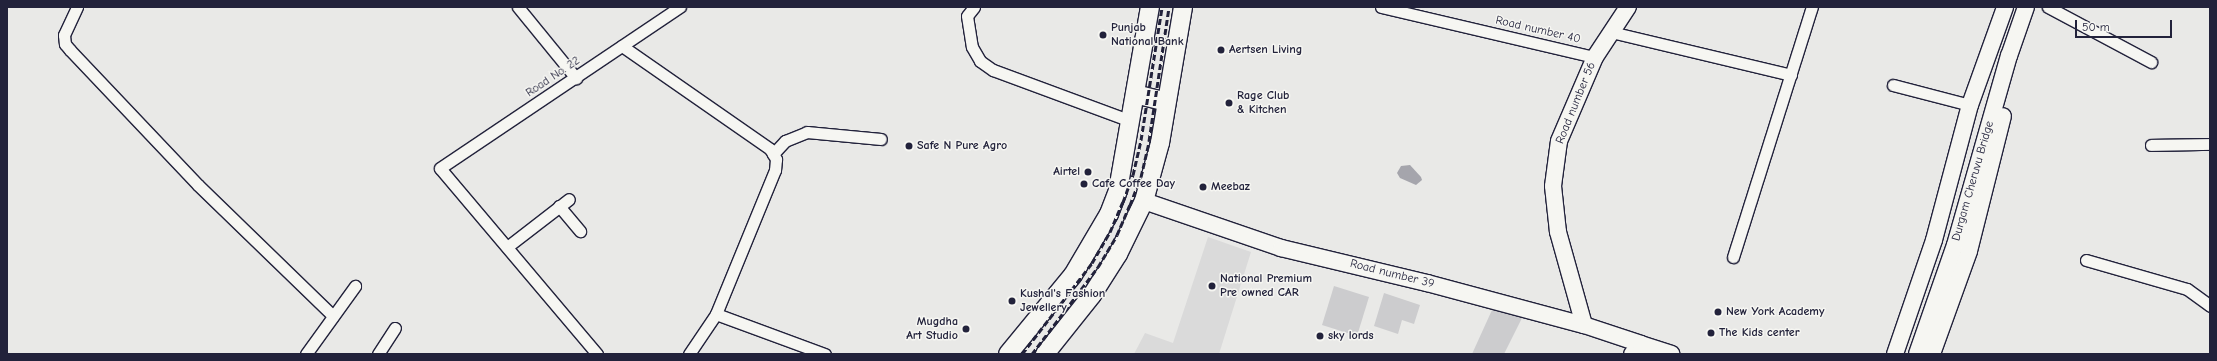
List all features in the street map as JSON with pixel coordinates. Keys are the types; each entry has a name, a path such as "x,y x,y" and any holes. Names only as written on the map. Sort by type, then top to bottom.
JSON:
{"main road":[{"path":"1008,354 1073,275 1109,214 1118,190 1150,7"},
{"path":"1045,354 1103,278 1118,254 1144,201 1160,143 1183,7"},
{"name":"Road number 56","path":"1584,325 1558,232 1553,186 1559,141 1595,57 1610,32 1628,7"},
{"path":"1895,354 1934,240 1970,105 2005,7"},
{"name":"Durgam Cheruvu Bridge","path":"1903,354 1944,235 1997,48 2012,7"},
{"name":"Durgam Cheruvu Bridge","path":"1917,354 1955,244 2009,56 2026,7"},
{"path":"1932,354 1969,251 2014,72 2033,7"},
{"path":"1135,94 1166,102"},
{"name":"Road number 39","path":"1144,201 1281,248 1413,279 1584,325 1636,349 1671,354"}],"street":[{"path":"77,7 64,35 65,44 198,185 333,316"},
{"path":"518,7 576,78"},
{"name":"Road No. 22","path":"506,247 440,168 680,7"},
{"path":"974,7 967,16 972,47 980,61 993,70 1131,121"},
{"name":"Road number 40","path":"1385,7 1595,57"},
{"path":"1733,257 1812,7"},
{"path":"2048,7 2151,62"},
{"path":"1610,32 1791,75"},
{"path":"622,46 770,149 773,154 775,170 716,314 689,354"},
{"path":"1893,85 1970,105"},
{"path":"773,154 785,141 806,132 881,139"},
{"path":"2152,144 2210,144"},
{"path":"569,199 506,247 597,354"},
{"path":"559,206 580,230"},
{"path":"2086,260 2187,289 2210,306"},
{"path":"306,354 355,286"},
{"path":"716,314 825,354"},
{"path":"378,354 395,328"}],"shaded area":[{"path":"1410,165 1422,180 1416,185 1400,178 1397,173 1401,166"},
{"path":"1208,237 1251,252 1219,354 1134,354 1145,333 1173,343"},
{"path":"1334,286 1369,297 1357,336 1322,325"},
{"path":"1384,293 1420,305 1414,324 1402,320 1398,334 1374,326"},
{"path":"1492,310 1522,318 1504,354 1472,354"}],"railway":[{"path":"1022,354 1092,263 1110,232 1123,202 1133,175 1141,140 1162,7"},
{"path":"1032,354 1098,267 1117,235 1130,205 1141,177 1149,141 1169,7"}],"place":[{"name":"Punjab National Bank","path":"1103,35"},
{"name":"Aertsen Living","path":"1221,50"},
{"name":"Rage Club & Kitchen","path":"1229,103"},
{"name":"Safe N Pure Agro","path":"909,146"},
{"name":"Airtel","path":"1088,172"},
{"name":"Cafe Coffee Day","path":"1084,184"},
{"name":"Meebaz","path":"1203,187"},
{"name":"National Premium Pre owned CAR","path":"1212,286"},
{"name":"Kushal's Fashion Jewellery","path":"1012,301"},
{"name":"New York Academy","path":"1718,312"},
{"name":"Mugdha Art Studio","path":"966,329"},
{"name":"The Kids center","path":"1711,333"},
{"name":"sky lords","path":"1320,336"}]}
